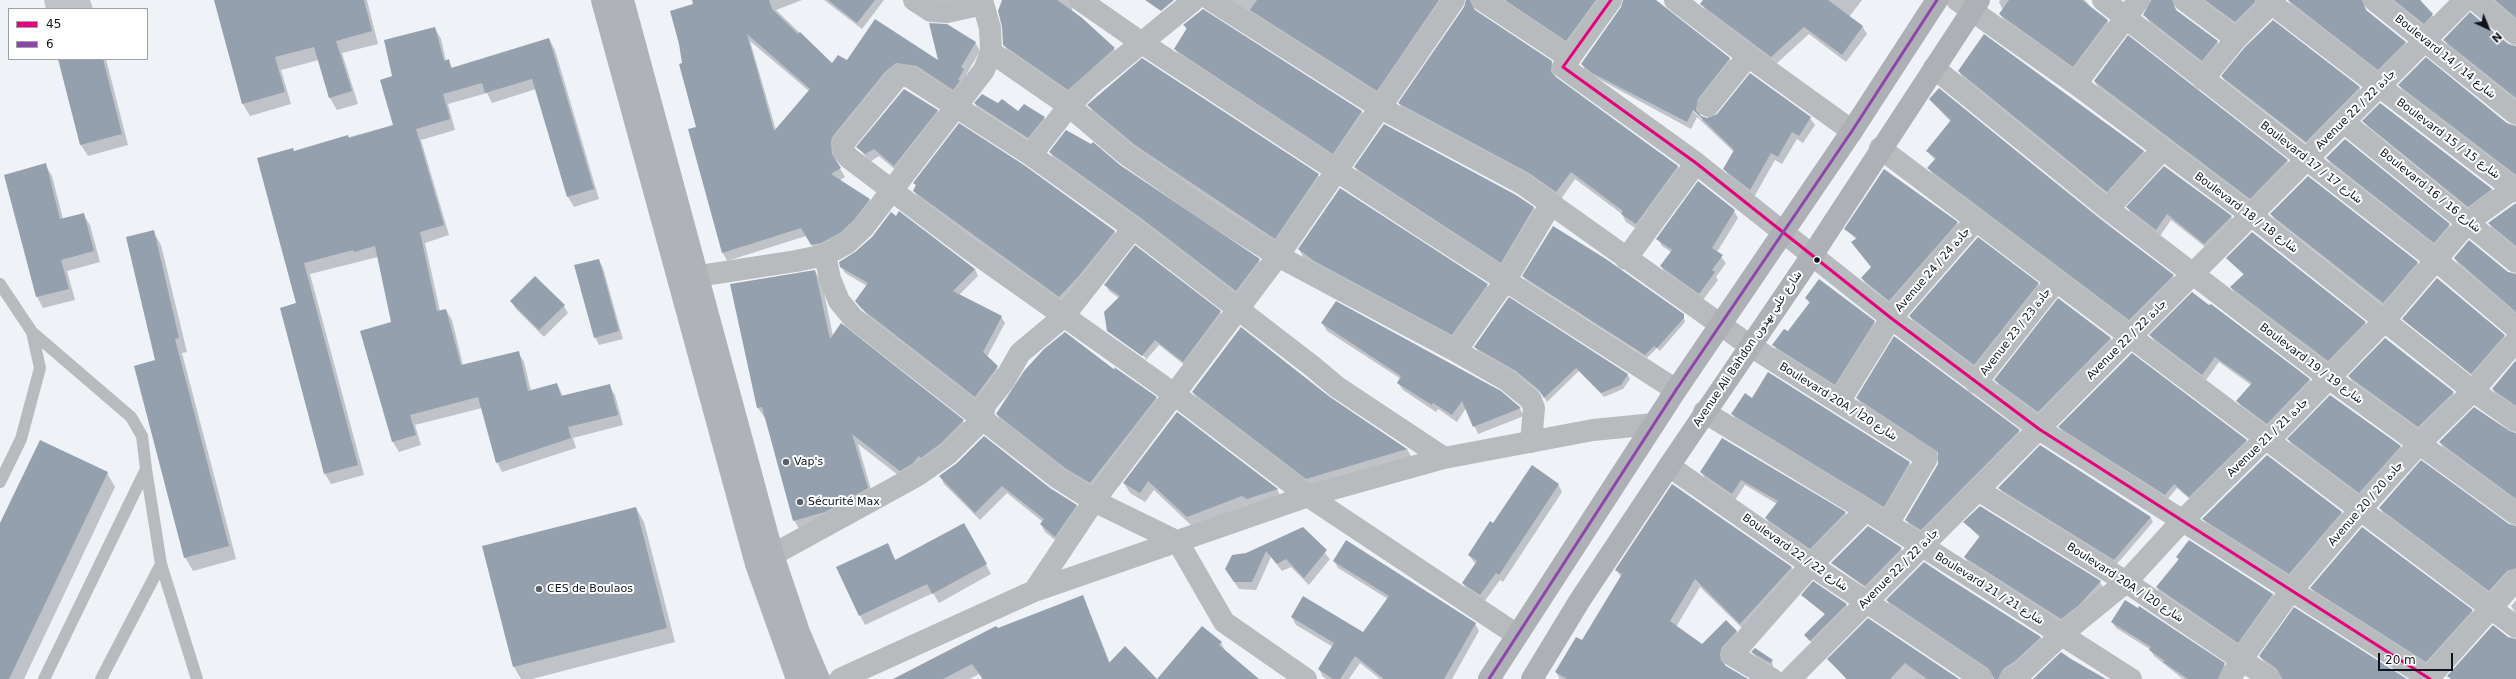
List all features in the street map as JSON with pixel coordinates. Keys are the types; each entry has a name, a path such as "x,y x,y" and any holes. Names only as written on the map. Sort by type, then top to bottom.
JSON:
{"main road":[{"path":"602,0 687,278 797,679"},
{"path":"623,0 687,278"},
{"path":"1489,679 1676,390 1852,131 1937,0"},
{"name":"Avenue Ali Bahdon شارع علي بهدون","path":"1532,679 1580,600 1749,345 1813,254 1880,148 1934,68 1969,3"},
{"path":"765,560 819,679"}],"street":[{"path":"687,278 825,255 847,243 863,228 984,70 991,52 990,28 982,2 947,12 931,11 914,0"},
{"path":"1080,0 1142,43 1505,281 1676,390"},
{"path":"1031,155 1070,106 1090,85 1194,0"},
{"name":"Boulevard 20A / شارع 20أ","path":"1210,0 1379,107 1510,177 1551,204 1626,259 1749,345 1928,458 1888,524"},
{"path":"1034,591 1094,501 1278,256 1454,0"},
{"path":"1482,0 1570,58"},
{"path":"1611,0 1563,67 1696,163 1813,254 1891,318 2039,429 2290,592 2429,679 2516,580"},
{"path":"1675,0 1748,56 1852,131"},
{"name":"Boulevard 17 / شارع 17","path":"2103,0 2436,260 2516,328"},
{"path":"2076,84 2125,17 2140,0"},
{"path":"2184,0 2236,39"},
{"name":"Boulevard 14 / شارع 14","path":"2374,0 2516,114"},
{"name":"Avenue 22 / جادة 22","path":"1790,679 2464,0"},
{"path":"2475,0 2516,34"},
{"path":"2203,79 2236,39 2271,2"},
{"name":"Boulevard 15 / شارع 15","path":"2271,2 2378,87 2515,189"},
{"name":"Boulevard 18 / شارع 18","path":"1969,3 2162,150 2251,215 2473,391 2516,421"},
{"path":"991,52 1070,106 1127,155 1278,256 1456,351 1508,381 1531,400 1534,408 1532,442"},
{"path":"1708,106 1748,56"},
{"name":"Boulevard 19 / شارع 19","path":"1934,68 2108,209 2329,378 2516,514"},
{"path":"1444,458 1337,387 1133,228 1031,155 910,77 900,75 843,144 844,152 849,158 893,189 968,248 1174,394 1308,496 1517,635"},
{"name":"Boulevard 16 / شارع 16","path":"2344,122 2469,221 2516,262"},
{"path":"1880,148 2490,609 2516,627"},
{"path":"2108,209 2162,150"},
{"path":"1626,259 1696,163"},
{"name":"Avenue 21 / جادة 21","path":"2010,679 2023,671 2061,635 2126,582 2182,521 2265,439 2274,434 2384,321 2469,221 2515,189"},
{"path":"1456,351 1505,281 1551,204"},
{"name":"Avenue 24 / جادة 24","path":"1839,402 1891,318 1976,220"},
{"path":"765,560 918,475 948,454 982,420 985,405 1004,381 1020,354 1064,316 1133,228"},
{"path":"825,255 830,279 839,301 853,318 1058,478 1094,501 1178,542 1224,622 1306,679"},
{"name":"Avenue 23 / جادة 23","path":"1976,383 2056,281"},
{"name":"Avenue 20 / جادة 20","path":"2230,679 2241,660 2290,592 2419,444 2473,391 2516,341"},
{"name":"Boulevard 21 / شارع 21","path":"1704,412 1866,510 2131,679"},
{"path":"840,679 1034,591 1308,496 1444,458 1593,430 1654,424"},
{"name":"Boulevard 22 / شارع 22","path":"1669,466 1812,565 1982,679"},
{"name":"Boulevard 20A / شارع 20أ","path":"1978,490 2126,582 2270,679"},
{"path":"1772,679 1732,655 1812,565 1866,510"}],"lane":[{"path":"0,284 32,332 131,417 142,436 161,564 197,679"},
{"path":"0,482 21,439 40,368 32,332"},
{"path":"44,679 146,469"},
{"path":"101,679 161,564"}],"building":[{"path":"214,0 364,0 372,31 336,41 352,91 329,98 314,47 275,57 285,92 242,104"},
{"path":"692,0 769,0 772,9 798,34 800,32 832,63 838,55 847,60 875,19 938,60 929,23 947,24 976,42 961,67 964,69 958,80 960,81 953,90 917,66 896,63 885,72 833,136 831,141 832,154 841,168 831,174 870,199 854,220 840,233 821,243 811,245 801,228 722,253 688,129 696,127 679,64 682,63 679,44 670,11 693,4","holes":["747,34 810,89 774,131"]},
{"path":"828,0 875,0 857,23"},
{"path":"1002,0 1057,0 1081,17 1115,48 1068,90 1003,45 1002,27 998,11"},
{"path":"1145,0 1174,0 1161,11"},
{"path":"1257,0 1439,0 1377,91 1250,10"},
{"path":"1466,0 1470,0 1475,10 1552,61 1551,72 1556,77 1678,166 1636,224 1621,214 1623,211 1571,172 1556,192 1529,173 1398,103 1464,7"},
{"path":"1505,0 1596,0 1566,41"},
{"path":"1623,0 1656,0 1730,58 1698,99 1696,110 1701,116 1707,118 1717,114 1750,73 1811,117 1799,136 1792,132 1778,157 1771,153 1750,190 1723,169 1734,150 1693,110 1687,122 1592,73 1581,64 1621,7"},
{"path":"1703,0 1828,0 1863,26 1842,55 1804,27 1771,57 1700,4"},
{"path":"2009,0 2082,0 2108,20 2073,67 1999,14"},
{"path":"2151,0 2172,0 2176,10 2218,41 2202,61 2143,15"},
{"path":"2205,0 2255,0 2255,2 2235,22"},
{"path":"2288,0 2362,0 2366,10 2406,42 2378,70"},
{"path":"2394,0 2420,0 2433,14 2424,24"},
{"path":"2495,0 2516,0 2516,18"},
{"path":"1203,9 1362,111 1333,154 1174,49 1187,28 1183,25"},
{"path":"2470,12 2508,44 2516,46 2516,98 2443,40"},
{"path":"2273,20 2360,87 2306,142 2221,76 2245,47"},
{"path":"435,27 444,61 449,59 451,68 549,38 594,189 567,197 532,79 485,93 482,83 443,94 450,119 416,129 444,225 420,232 437,311 446,309 461,365 519,351 528,391 557,383 561,396 610,384 618,415 568,427 571,438 496,463 478,397 410,415 416,435 392,442 360,331 391,322 375,246 354,252 353,250 304,263 358,465 324,474 280,308 296,303 257,158 293,148 294,151 348,135 349,138 393,125 380,80 392,76 384,40"},
{"path":"1984,34 2144,151 2107,192 1958,71"},
{"path":"2128,35 2288,160 2250,199 2094,81"},
{"path":"2426,57 2508,124 2516,126 2516,175 2398,85"},
{"path":"1142,58 1319,174 1275,239 1135,145 1087,105"},
{"path":"58,60 103,60 122,134 80,145"},
{"path":"1939,88 2100,219 2174,275 2129,320 1927,168 1936,158 1926,151 1951,120 1929,99"},
{"path":"904,89 938,110 894,166 874,149 865,154 856,147"},
{"path":"982,94 998,103 1002,99 1018,111 1024,104 1045,117 1028,138 974,103"},
{"path":"2380,103 2492,189 2468,207 2362,121"},
{"path":"959,123 1024,165 1115,231 1078,277 1059,297 913,191 916,185 913,183"},
{"path":"1384,124 1516,195 1534,207 1501,263 1354,167"},
{"path":"1066,130 1091,144 1093,142 1120,165 1260,259 1236,291 1141,218 1049,152"},
{"path":"2345,139 2450,224 2434,243 2326,158"},
{"path":"46,163 60,219 84,213 94,251 61,260 69,289 36,297 4,175"},
{"path":"2164,166 2232,216 2204,244 2167,214 2156,230 2126,207"},
{"path":"1884,169 1958,222 1889,301 1861,278 1871,267 1851,242 1857,238 1844,229"},
{"path":"2308,176 2418,262 2383,303 2270,214"},
{"path":"1698,181 1735,210 1712,248 1723,255 1712,270 1715,272 1699,294 1660,266 1672,250 1656,239"},
{"path":"1340,188 1488,284 1452,335 1314,261 1298,249"},
{"path":"2516,203 2516,246 2488,223"},
{"path":"899,211 975,269 953,291 1002,316 983,352 998,366 975,397 862,309 855,301 868,283 840,267 839,262 855,252 872,237 891,212 896,216"},
{"path":"1553,226 1606,259 1684,314 1684,318 1657,348 1654,346 1645,355 1522,276"},
{"path":"154,230 179,338 175,339 229,546 184,558 134,366 155,360 126,237"},
{"path":"2252,232 2366,322 2328,361 2230,287 2244,274 2226,258"},
{"path":"1978,237 2039,283 1974,365 1909,316"},
{"path":"2469,240 2508,272 2516,274 2516,312 2454,258"},
{"path":"1135,245 1221,311 1183,362 1155,340 1142,356 1107,331 1104,312 1120,296 1104,285"},
{"path":"599,259 619,331 594,338 574,265"},
{"path":"815,270 830,339 841,323 964,420 940,444 921,458 919,456 912,464 900,471 852,434 868,488 825,512 793,521 762,407 757,408 730,284"},
{"path":"535,276 565,305 539,330 510,301"},
{"path":"2437,278 2505,335 2471,374 2402,319"},
{"path":"1819,279 1875,321 1835,385 1772,345 1784,329 1788,331 1810,302 1805,298"},
{"path":"2192,292 2209,305 2211,304 2310,379 2267,424 2236,401 2252,383 2215,357 2202,375 2149,335"},
{"path":"1509,297 1628,374 1621,385 1601,393 1576,368 1544,398 1539,390 1516,371 1474,347"},
{"path":"2058,298 2111,338 2038,412 1994,380"},
{"path":"1336,301 1501,391 1521,408 1473,427 1462,401 1452,415 1433,403 1432,405 1397,383 1401,376 1321,323"},
{"path":"1241,327 1330,397 1407,449 1306,479 1192,392"},
{"path":"1065,332 1115,370 1114,367 1157,397 1090,483 1065,468 996,414 1024,371 1044,349"},
{"path":"1894,336 2020,430 1921,530 1905,520 1938,464 1938,452 1856,398"},
{"path":"2385,338 2454,392 2418,427 2348,376"},
{"path":"2132,353 2247,440 2189,497 2174,484 2165,495 2058,427"},
{"path":"2516,360 2516,406 2492,389"},
{"path":"1768,372 1910,462 1884,507 1731,414 1745,393 1752,398"},
{"path":"2330,395 2401,446 2359,493 2287,439"},
{"path":"2474,407 2509,431 2516,433 2516,499 2439,442"},
{"path":"1177,412 1278,489 1247,499 1242,496 1187,517 1148,481 1140,493 1123,483"},
{"path":"984,436 1050,488 1077,505 1055,537 1040,524 1044,519 1002,486 975,513 939,476 957,463"},
{"path":"1722,438 1846,512 1810,549 1765,518 1778,501 1741,480 1732,494 1700,472"},
{"path":"40,440 108,472 9,679 0,679 0,523"},
{"path":"2040,445 2151,517 2114,560 1998,488"},
{"path":"2267,455 2342,512 2289,574 2202,519"},
{"path":"2421,460 2509,524 2516,526 2516,568 2507,571 2489,591 2379,508"},
{"path":"1532,465 1559,484 1499,575 1496,573 1480,595 1462,583 1477,561 1468,555 1490,521 1493,523"},
{"path":"1672,484 1792,567 1740,624 1695,579 1670,621 1702,644 1726,620 1737,631 1722,647 1720,654 1721,660 1726,666 1748,679 1567,679 1555,672 1576,637 1582,640 1622,574 1615,570"},
{"path":"1980,506 2101,581 2079,605 2061,619 1964,557 1980,536 1963,522"},
{"path":"636,507 667,628 513,667 482,546"},
{"path":"964,523 987,564 932,594 927,584 859,616 836,567 888,543 895,560"},
{"path":"1868,526 1902,548 1865,586 1831,563"},
{"path":"1303,527 1327,550 1304,578 1286,559 1277,564 1266,551 1252,582 1234,582 1225,569 1232,555 1246,553"},
{"path":"2362,527 2473,610 2426,662 2310,588"},
{"path":"1346,540 1476,623 1444,679 1384,679 1355,656 1340,679 1333,679 1318,669 1334,643 1291,617 1303,596 1363,632 1389,596 1333,561"},
{"path":"2189,540 2273,594 2238,643 2156,587 2179,559 2176,557"},
{"path":"1924,562 2041,637 2015,661 2003,669 1998,679 1994,679 1989,669 1886,600"},
{"path":"1813,581 1847,604 1810,641 1804,635 1825,614 1801,595"},
{"path":"1083,595 1109,663 1125,646 1157,679 983,679 972,664 943,679 893,679 996,626 998,628"},
{"path":"2125,600 2138,608 2139,606 2225,663 2218,679 2188,679 2163,662 2165,661 2149,650 2151,647 2111,622"},
{"path":"2294,607 2407,679 2282,679 2277,669 2259,656"},
{"path":"1868,618 1959,679 1927,679 1905,663 1890,679 1847,679 1827,659"},
{"path":"2493,625 2508,637 2516,639 2516,679 2451,679 2447,676"},
{"path":"1202,626 1222,642 1219,645 1259,679 1157,679"},
{"path":"1755,648 1773,660 1770,663 1751,652"},
{"path":"2061,652 2071,659 2106,679 2033,679"}],"transit line":[{"name":"45","path":"1611,0 1563,67 1696,163 1891,318 2039,429 2430,679"},
{"name":"6","path":"1489,679 1676,390 1852,131 1937,0"}],"place":[{"name":"Vap's","path":"786,462"},
{"name":"Sécurité Max","path":"800,502"},
{"name":"CES de Boulaos","path":"539,589"}]}
